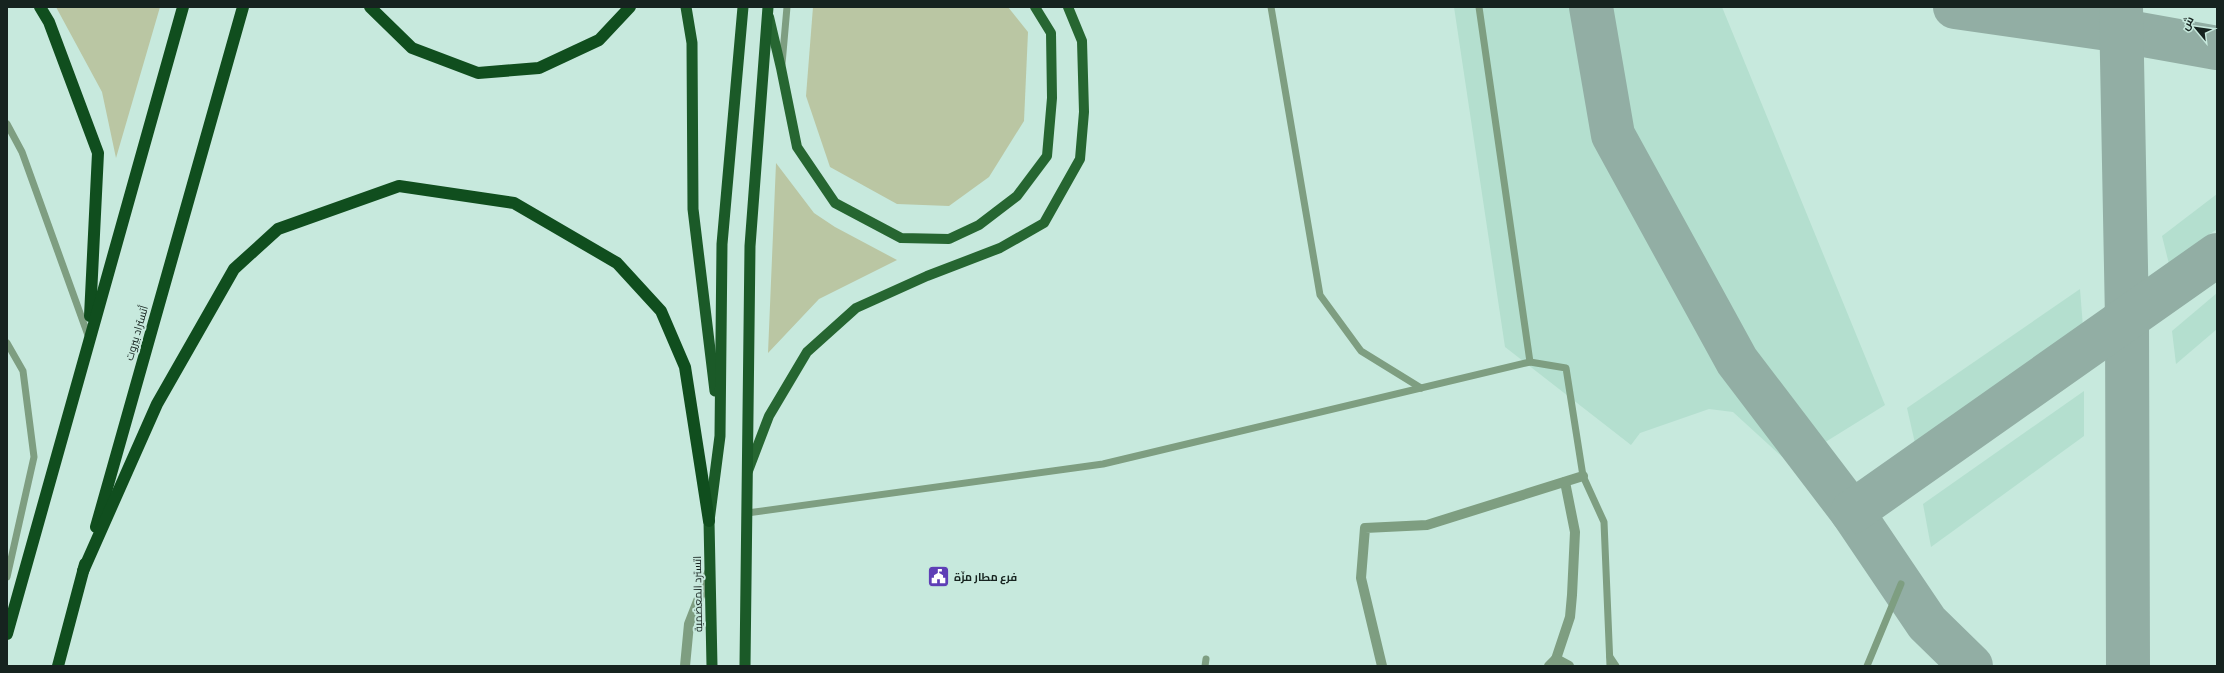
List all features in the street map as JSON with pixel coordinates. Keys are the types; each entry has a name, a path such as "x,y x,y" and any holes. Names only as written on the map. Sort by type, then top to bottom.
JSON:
{"highway":[{"path":"40,7 50,22 98,154 89,338"},
{"path":"7,634 183,7"},
{"name":"أتستراد بيروت","path":"58,666 83,571 243,7"},
{"path":"370,7 412,48 478,73 539,68 599,40 630,7"},
{"path":"686,7 692,43 693,209 720,436"},
{"path":"720,436 722,244 743,7"},
{"path":"745,666 750,246 767,9"},
{"path":"83,571 157,404 234,269 278,229 399,186 514,203 617,263 660,311 685,367 710,521"},
{"name":"اتسترد المعضمية","path":"712,666 710,521 720,436"}],"main road":[{"path":"767,9 782,68 797,147 835,203 901,238 949,239 979,225 1017,196 1047,156 1052,98 1051,33 1035,7"},
{"path":"748,473 769,416 807,352 856,308 927,276 1000,248 1044,223 1080,159 1084,112 1082,41 1068,7"}],"street":[{"path":"1382,666 1361,578 1365,528 1427,525 1583,476"},
{"path":"1565,482 1575,532 1572,595 1570,617 1553,662 1569,666"},
{"path":"685,666 689,624 710,568"}],"lane":[{"path":"782,68 787,7"},
{"path":"1272,7 1320,295 1361,351 1422,388"},
{"path":"1479,7 1530,362"},
{"path":"7,124 22,152 89,338"},
{"path":"7,343 23,371 34,457 7,577"},
{"path":"747,513 1104,464 1530,362 1566,368 1583,476 1604,522 1610,666"},
{"path":"1867,666 1901,584"},
{"path":"1610,657 1616,666"}],"shaded area":[{"path":"56,7 160,7 116,158 102,92"},
{"path":"813,7 1008,7 1028,32 1024,121 989,177 949,206 897,204 830,167 806,96"},
{"path":"1454,7 1722,7 1885,405 1790,464 1733,412 1709,409 1640,433 1631,445 1505,347"},
{"path":"776,163 814,213 835,227 897,260 819,299 768,353"},
{"path":"2217,194 2217,229 2169,264 2162,236"},
{"path":"2080,289 2084,340 1917,452 1907,408"},
{"path":"2217,293 2217,329 2176,364 2172,331"},
{"path":"2084,391 2084,436 1931,547 1923,504"}],"taxiway":[{"path":"1591,7 1613,135 1737,361 1852,512 1927,623 1971,666"},
{"path":"1955,7 2122,31 2217,48"},
{"path":"2121,7 2127,319 2128,666"},
{"path":"1852,512 2217,255"}],"place":[{"name":"فرع مطار مزّة","path":"939,577"}]}
